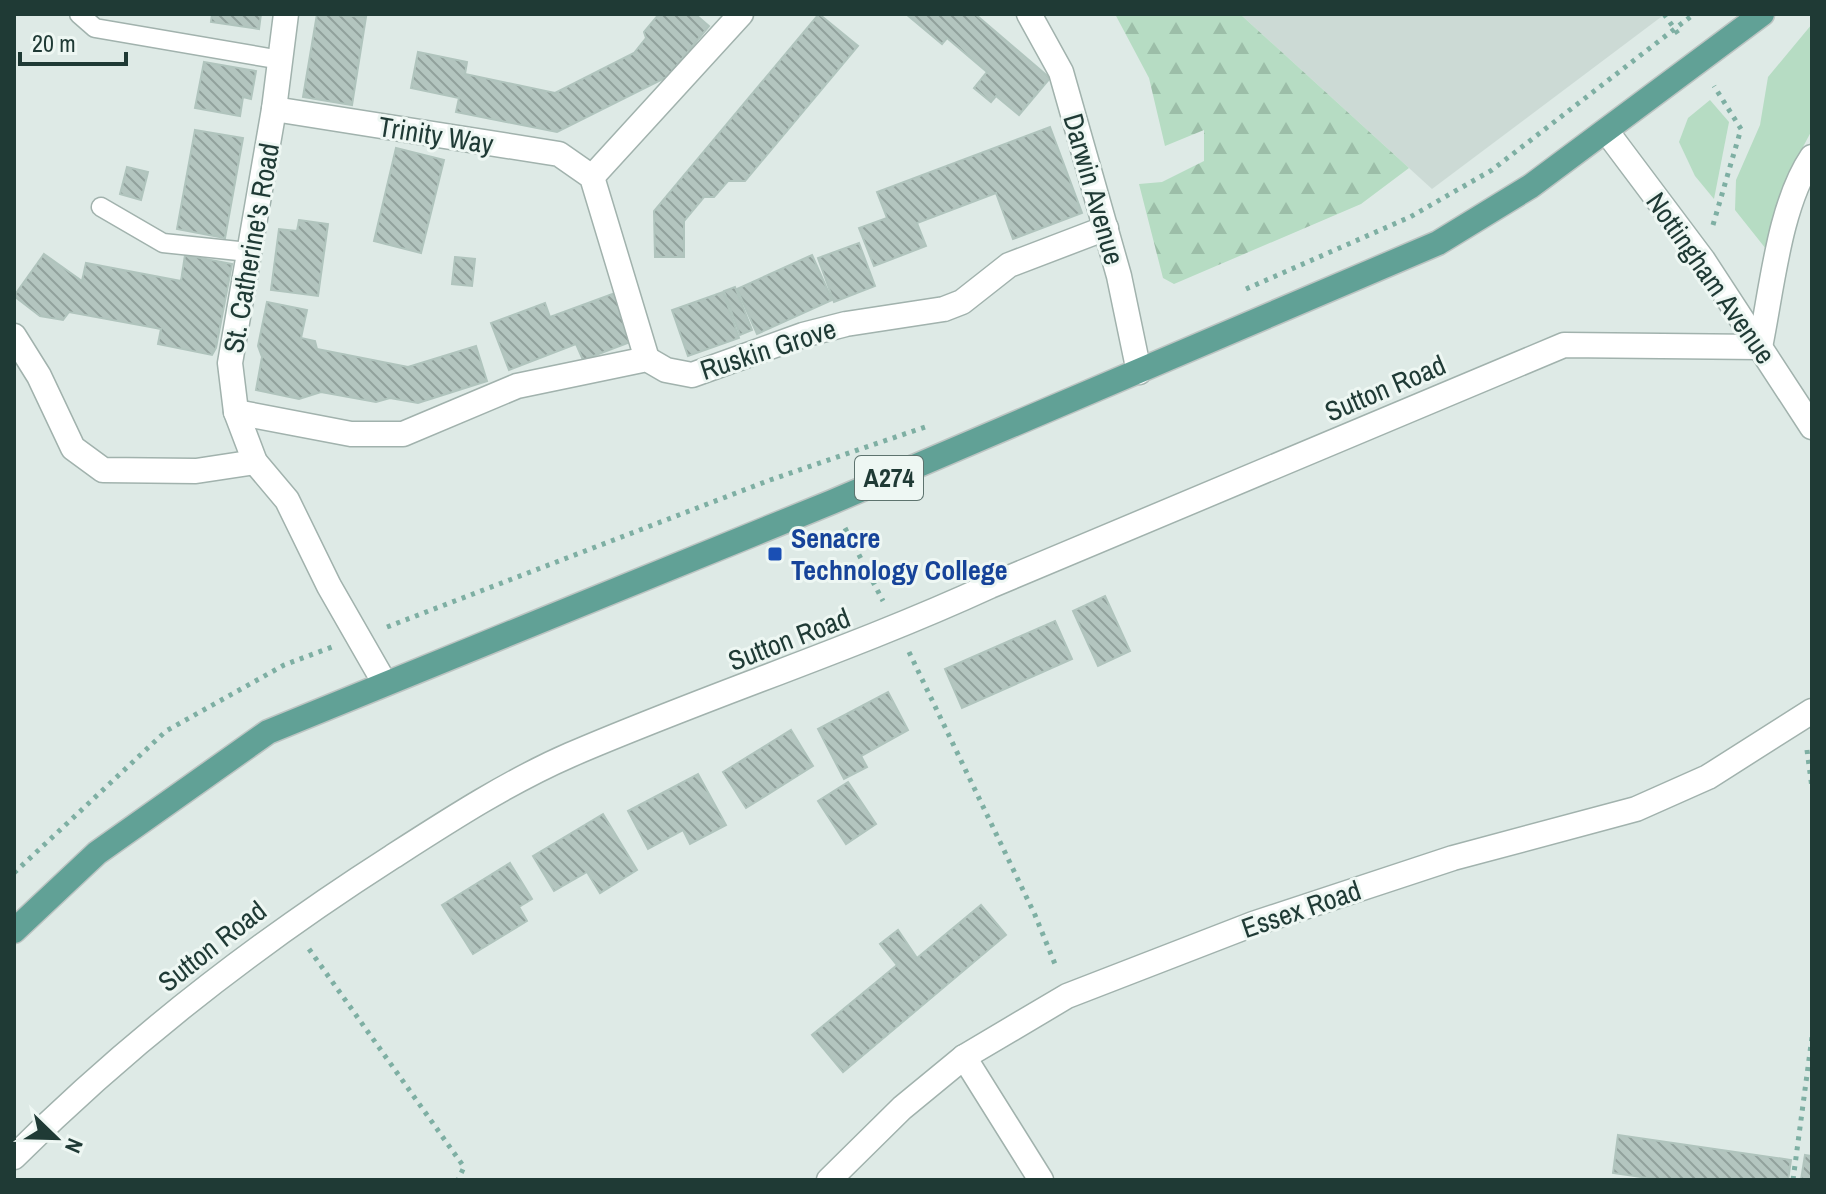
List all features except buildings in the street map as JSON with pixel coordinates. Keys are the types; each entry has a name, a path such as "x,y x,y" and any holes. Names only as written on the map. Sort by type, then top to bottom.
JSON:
{"main road":[{"name":"A274","path":"14,931 97,853 268,732 384,682 832,502 1438,243 1531,186 1699,64 1762,14"}],"street":[{"name":"St. Catherine's Road","path":"286,14 274,109 230,363 236,412 255,462 287,500 384,682"},
{"path":"236,412 351,434 403,434 517,386 647,359 592,177 741,14"},
{"name":"Darwin Avenue","path":"1029,14 1061,72 1106,228 1139,372"},
{"name":"Trinity Way","path":"274,109 559,154 592,177"},
{"name":"Nottingham Avenue","path":"1607,132 1703,260 1812,427"},
{"path":"1760,347 1781,242 1801,173 1812,157"},
{"name":"Ruskin Grove","path":"647,359 666,370 692,375 803,335 859,322 944,309 962,302 1009,265 1106,228"},
{"path":"14,336 39,376 73,448 103,470 196,471 255,462"},
{"name":"Sutton Road","path":"14,1157 87,1084 290,922 447,822 568,756 897,629 1005,580 1564,345 1760,347"},
{"name":"Essex Road","path":"829,1180 902,1108 964,1057 1067,996 1253,924 1381,882 1636,809 1708,777 1804,716"},
{"path":"964,1057 1041,1180"}],"lane":[{"path":"79,14 95,28 281,60"},
{"path":"101,207 163,243 248,252"}],"path":[{"path":"1664,14 1741,129 1703,260"},
{"path":"1231,296 1410,217 1492,170 1694,14"},
{"path":"14,873 166,731 284,665 502,586 770,480 933,424"},
{"path":"832,502 1035,915 1067,996"},
{"path":"1804,716 1812,788"},
{"path":"290,922 464,1167 458,1180"},
{"path":"1793,1180 1812,1037"}],"shaded area":[{"path":"1240,14 1665,14 1432,189"}],"green space":[{"path":"1115,14 1240,14 1409,168 1361,204 1174,284 1163,278 1139,184 1162,182 1204,161 1204,130 1165,146 1149,78"},
{"path":"1812,24 1812,130 1788,175 1770,254 1735,210 1736,180 1760,125 1768,77"},
{"path":"1710,100 1729,122 1714,199 1695,176 1679,142 1688,118"}],"place":[{"name":"Senacre Technology College","path":"775,554"}]}
